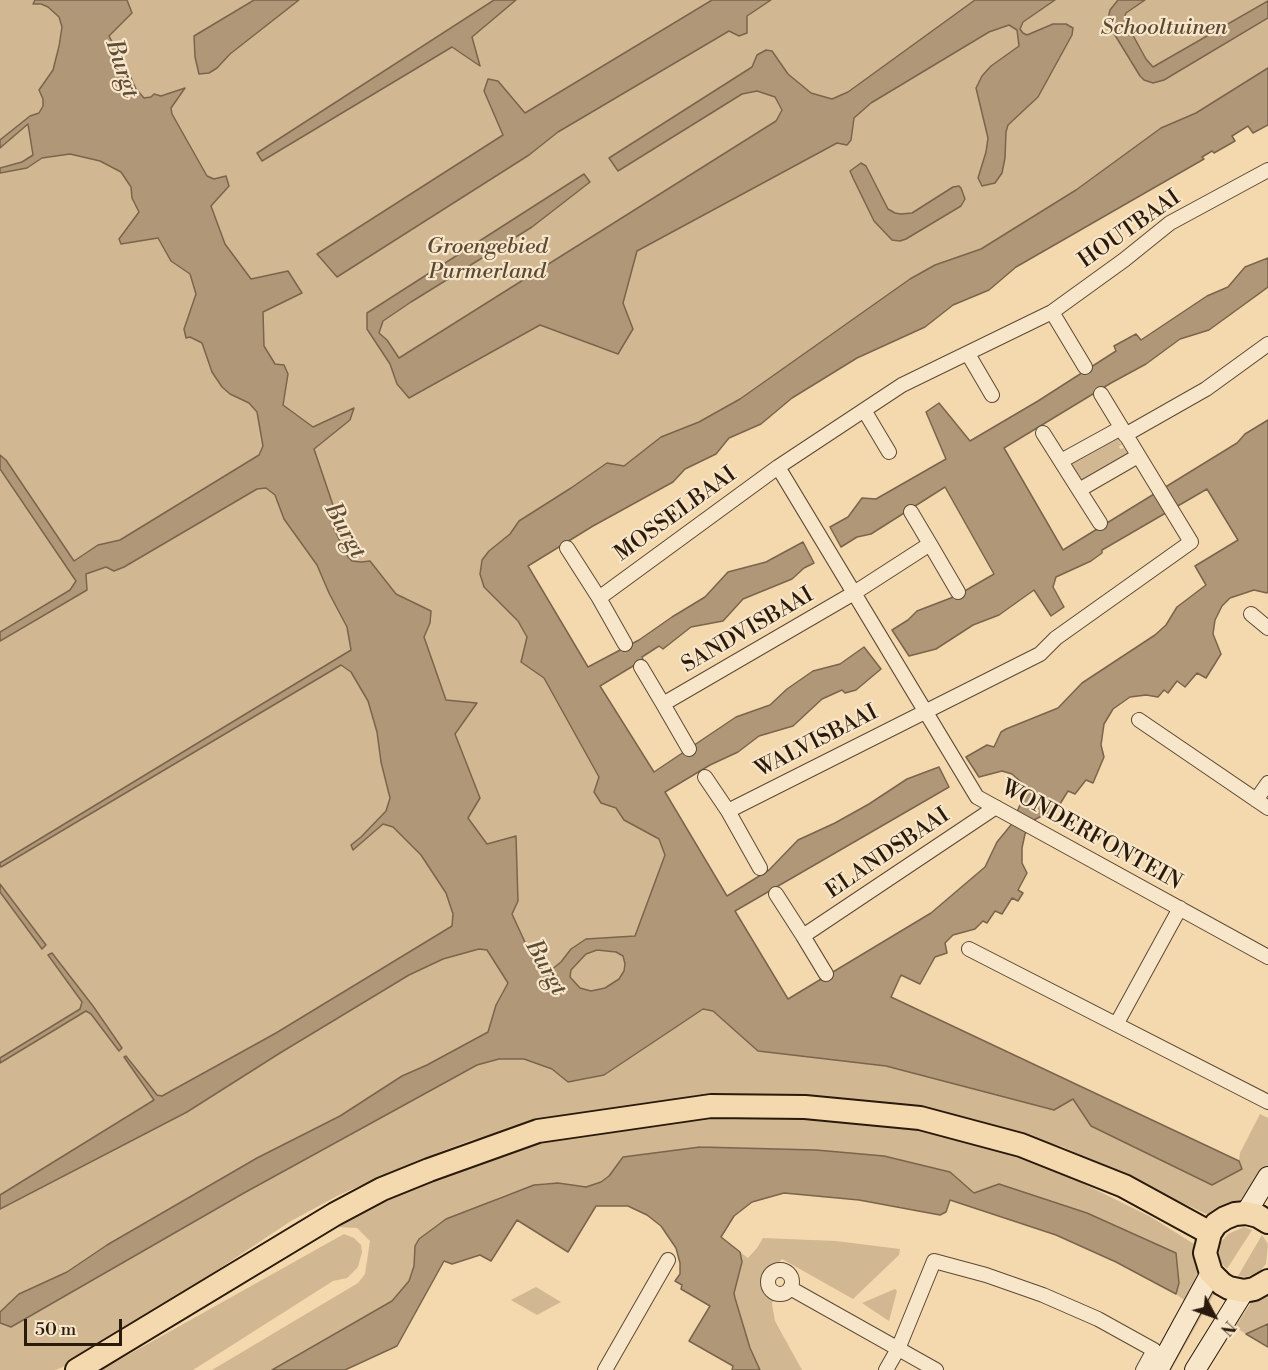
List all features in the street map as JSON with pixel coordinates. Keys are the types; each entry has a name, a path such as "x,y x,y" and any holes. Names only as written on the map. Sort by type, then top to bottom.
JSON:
{"main road":[{"path":"77,1370 335,1214 410,1178 538,1131 711,1106 805,1107 920,1118 1021,1145 1072,1165 1124,1186 1210,1233"},
{"path":"1268,1222 1246,1213 1225,1218 1216,1224 1210,1233 1205,1253 1211,1273 1229,1288 1254,1289 1268,1281"}],"street":[{"name":"HOUTBAAI","path":"778,467 902,385 1052,312 1125,260 1170,223 1268,170"},
{"path":"1052,312 1085,367"},
{"path":"1061,461 1206,389 1268,344"},
{"path":"968,354 992,395"},
{"path":"1079,490 1138,456 1101,394"},
{"path":"864,410 889,452"},
{"path":"1043,433 1100,523"},
{"name":"WALVISBAAI","path":"728,811 1040,654 1056,638 1191,543 1138,456"},
{"name":"WONDERFONTEIN","path":"778,467 977,797 1268,957"},
{"name":"MOSSELBAAI","path":"599,598 778,467"},
{"path":"911,512 958,592"},
{"path":"854,593 930,544"},
{"path":"567,548 599,598 625,645"},
{"name":"SANDVISBAAI","path":"663,704 854,593"},
{"path":"1251,614 1268,628"},
{"path":"641,667 689,748"},
{"path":"1139,720 1268,808"},
{"path":"705,777 728,811 760,868"},
{"path":"1256,800 1268,783"},
{"name":"ELANDSBAAI","path":"803,936 996,807"},
{"path":"776,894 826,974"},
{"path":"1117,1023 1180,908"},
{"path":"969,949 1268,1102"},
{"path":"1246,1213 1268,1178"},
{"path":"605,1370 668,1260"},
{"path":"886,1370 898,1349 934,1261 986,1275 1042,1295 1098,1319 1154,1350 1143,1370"},
{"path":"1158,1370 1211,1273"},
{"path":"790,1288 936,1370"},
{"path":"1195,1370 1244,1290"}],"green space":[{"path":"0,0 35,0 33,3 48,7 59,17 62,27 53,70 39,90 44,106 39,113 30,116 0,140"},
{"name":"Groengebied Purmerland","path":"71,0 1268,0 1268,94 504,557 714,929 620,1015 481,1049 39,1311 244,1193 478,1065 499,1059 524,1059 552,1069 569,1082 604,1075 703,1009 713,1011 758,1051 886,1066 1053,1110 1073,1099 1241,1169 1240,1153 1260,1114 1268,1118 1268,1168 1248,1200 1220,1214 1206,1214 1063,1147 966,1118 879,1104 520,1127 469,1141 339,1195 291,1221 136,1324 61,1368 55,1370 0,1370 0,1207 484,918 343,576"},
{"path":"28,124 33,155 22,162 0,168 0,148"},
{"path":"70,154 112,166 121,172 131,187 132,198 139,212 120,239 158,238 171,261 190,274 196,294 184,329 187,338 190,337 202,343 241,399 249,403 257,413 263,446 259,455 120,540 98,545 74,561 6,460 0,455 0,173 27,168 42,158"},
{"path":"1116,437 1122,445 1119,446 1120,449 1124,448 1129,456 1081,482 1069,465 1070,462 1102,447"},
{"path":"0,469 76,581 70,590 0,632"},
{"path":"266,488 275,495 317,565 347,627 351,650 0,863 0,641 87,590 86,574 106,567 124,567 257,489"},
{"path":"341,665 351,672 368,701 377,732 381,762 390,798 387,811 351,845 383,824 393,826 421,855 446,893 453,914 453,926 276,1033 162,1096 157,1095 127,1056 125,1057 154,1100 0,1195 0,1063 86,1011 91,1014 95,1011 48,956 82,1003 80,1009 0,1058 0,892 42,948 46,945 0,884 0,865 2,867"},
{"path":"712,1112 904,1125 992,1148 1066,1175 1151,1217 1194,1244 1200,1256 1202,1273 1188,1303 1176,1294 1179,1283 1176,1253 1087,1213 999,1184 974,1193 950,1172 884,1156 816,1150 700,1147 623,1157 609,1176 601,1182 586,1187 546,1183 534,1185 502,1196 436,1226 419,1239 415,1246 414,1266 409,1281 392,1301 272,1370 212,1370 358,1283 365,1274 370,1241 357,1228 335,1227 389,1200 421,1179 562,1134"},
{"path":"1244,1227 1252,1230 1227,1269 1221,1263 1219,1253 1221,1242 1228,1234"},
{"path":"344,1234 354,1238 361,1245 362,1252 358,1267 347,1278 333,1281 193,1370 101,1370"},
{"path":"1262,1235 1268,1244 1266,1264 1252,1275 1238,1276"},
{"path":"763,1238 836,1241 900,1249 899,1255 853,1299 782,1259 775,1267 766,1271 762,1284 767,1292 775,1295 772,1304 775,1321 802,1370 760,1370 750,1348 735,1298 734,1293 742,1262 740,1252 748,1258"},
{"path":"536,1287 561,1302 537,1315 511,1300"},
{"path":"1209,1288 1217,1289 1171,1370 1164,1370"},
{"path":"895,1289 897,1291 889,1321 862,1303"},
{"path":"1268,1291 1268,1324 1246,1334 1235,1327 1256,1295"}],"water":[{"name":"Burgt","path":"35,0 127,0 132,13 109,36 136,89 144,98 154,94 161,96 185,88 171,108 172,114 207,176 214,179 226,176 229,186 211,206 225,244 251,279 288,271 302,293 263,312 264,346 275,364 284,365 288,374 283,405 313,427 354,408 350,420 314,449 335,511 334,529 352,561 370,561 396,594 431,611 430,623 424,637 446,700 477,703 455,734 480,798 468,818 487,844 516,836 518,901 512,914 530,953 541,969 551,970 571,949 586,939 635,936 665,855 659,839 624,820 616,808 601,803 594,792 599,777 544,678 521,662 527,637 518,621 484,587 480,574 482,560 489,551 510,534 519,521 607,463 624,466 661,437 699,422 740,399 910,279 935,265 981,249 1076,190 1161,128 1196,113 1268,68 1268,125 1253,133 1248,126 1232,136 1235,141 1214,153 1212,151 1202,157 1204,159 1016,267 989,290 953,305 925,327 857,358 792,398 761,424 729,438 716,454 685,469 673,482 593,526 528,566 588,667 639,640 705,597 728,572 766,562 803,542 814,563 804,568 792,579 743,599 723,621 691,627 663,649 659,646 642,657 643,660 600,686 654,772 736,717 770,705 787,689 813,671 840,664 864,647 881,669 856,690 845,693 842,690 822,699 793,726 759,736 738,752 710,765 665,792 727,896 769,870 798,840 869,804 907,779 939,767 949,787 735,911 788,999 931,913 985,867 997,842 1011,825 1025,794 1021,782 1012,774 1002,771 979,777 966,757 987,745 994,747 1001,732 1006,729 1058,708 1082,683 1155,635 1166,625 1177,607 1206,585 1195,566 1238,540 1207,489 1102,550 1102,553 1091,561 1056,577 1053,587 1064,607 1051,616 1034,590 999,615 973,625 936,649 909,656 892,630 917,611 956,596 994,574 945,487 871,534 857,537 841,547 830,527 848,517 862,498 876,499 946,459 926,412 939,403 970,441 1116,351 1114,346 1136,334 1141,340 1207,296 1228,287 1245,267 1268,258 1268,287 1209,330 1180,339 1146,364 1004,448 1063,550 1237,443 1245,434 1268,420 1267,593 1254,590 1230,598 1222,606 1215,620 1213,634 1221,654 1206,678 1197,673 1185,687 1177,681 1168,693 1164,690 1158,697 1146,695 1130,697 1113,709 1104,724 1101,745 1104,757 1093,783 1086,780 1075,794 1068,791 1060,804 1055,802 1051,811 1034,820 1025,834 1022,863 1027,873 1018,890 1023,893 1018,901 1012,898 1002,914 995,911 987,923 983,921 975,929 953,935 945,943 947,953 935,957 920,984 901,975 891,997 1239,1161 1242,1169 1212,1185 1091,1126 1073,1099 1054,1110 886,1066 758,1051 713,1011 703,1009 604,1075 568,1082 552,1069 524,1059 499,1059 477,1065 244,1193 11,1327 0,1323 0,1312 19,1294 67,1272 107,1245 257,1158 340,1116 402,1076 488,1032 496,1005 508,983 487,950 479,949 443,959 409,975 187,1112 0,1209 0,1195 154,1100 124,1057 126,1056 157,1095 162,1096 276,1033 452,926 453,914 446,893 421,855 393,827 383,824 353,850 351,845 386,811 390,798 381,762 377,732 368,701 351,672 341,665 1,867 0,865 351,650 347,627 317,565 284,519 275,495 266,488 257,489 124,567 114,571 106,567 86,574 87,590 0,641 0,632 70,590 76,581 0,469 0,455 6,460 74,561 98,545 120,540 259,455 263,446 257,412 249,403 230,394 222,387 212,372 202,343 190,337 186,338 184,329 196,294 190,274 171,261 158,238 121,244 119,239 139,212 132,198 131,187 121,172 100,161 70,154 42,158 27,168 0,173 0,168 22,162 33,155 28,124 0,148 0,140 30,116 39,113 43,106 43,99 39,90 53,70 59,46 62,27 59,17 48,7 33,4","holes":["597,950 616,952 623,956 624,971 619,979 605,988 591,991 580,988 570,977 571,970 586,954"]},
{"path":"254,0 299,0 230,54 217,68 209,73 199,74 194,36"},
{"path":"494,0 516,0 472,37 480,66 452,47 262,161 257,153"},
{"path":"712,0 771,0 747,16 747,33 739,36 729,31 558,132 529,155 337,277 317,254 503,135 484,91 488,79 498,81 525,113"},
{"path":"975,0 1055,0 1023,22 1020,29 1027,35 1053,24 1066,24 1073,28 1072,35 1038,97 1008,125 1002,173 995,183 982,186 978,178 988,138 976,88 982,76 991,66 1019,46 1017,30 1009,25 989,32 871,103 854,118 851,140 847,145 837,143 637,251 623,303 633,329 618,354 540,325 409,398 397,384 390,364 367,329 367,313 584,174 590,182 532,227 383,321 379,333 387,340 399,358 776,121 782,110 775,97 757,91 742,94 618,171 609,158 752,67 757,55 766,50 772,51 788,74 811,93 832,99 848,92"},
{"path":"1118,0 1145,0 1126,13 1124,19 1146,59 1153,67 1268,1 1268,18 1164,80 1153,83 1140,76 1110,27 1108,19 1110,10"},
{"path":"861,163 866,166 888,209 895,213 912,213 953,187 961,188 965,199 961,206 906,239 892,240 874,221 850,171"},
{"path":"0,884 46,945 42,949 0,892"},
{"path":"52,953 122,1048 119,1051 91,1014 86,1011 0,1063 0,1058 80,1009 82,1002 48,955"},
{"path":"700,1147 816,1150 884,1156 950,1172 974,1193 999,1184 1087,1213 1176,1253 1179,1283 1176,1294 1116,1262 1056,1235 950,1200 946,1212 940,1215 859,1200 784,1193 752,1202 734,1216 721,1237 740,1252 742,1262 734,1293 750,1348 760,1370 732,1370 733,1366 689,1341 710,1306 681,1289 682,1285 675,1281 680,1274 680,1263 676,1248 661,1226 647,1215 628,1206 596,1206 568,1252 517,1220 491,1261 480,1255 452,1264 444,1261 397,1346 345,1370 272,1370 392,1301 409,1281 414,1266 415,1246 419,1239 446,1219 534,1185 558,1183 586,1187 601,1182 609,1176 623,1157"},
{"path":"1268,1324 1268,1347 1246,1334"}],"park label":[{"name":"Schooltuinen","path":"1164,29"}]}
